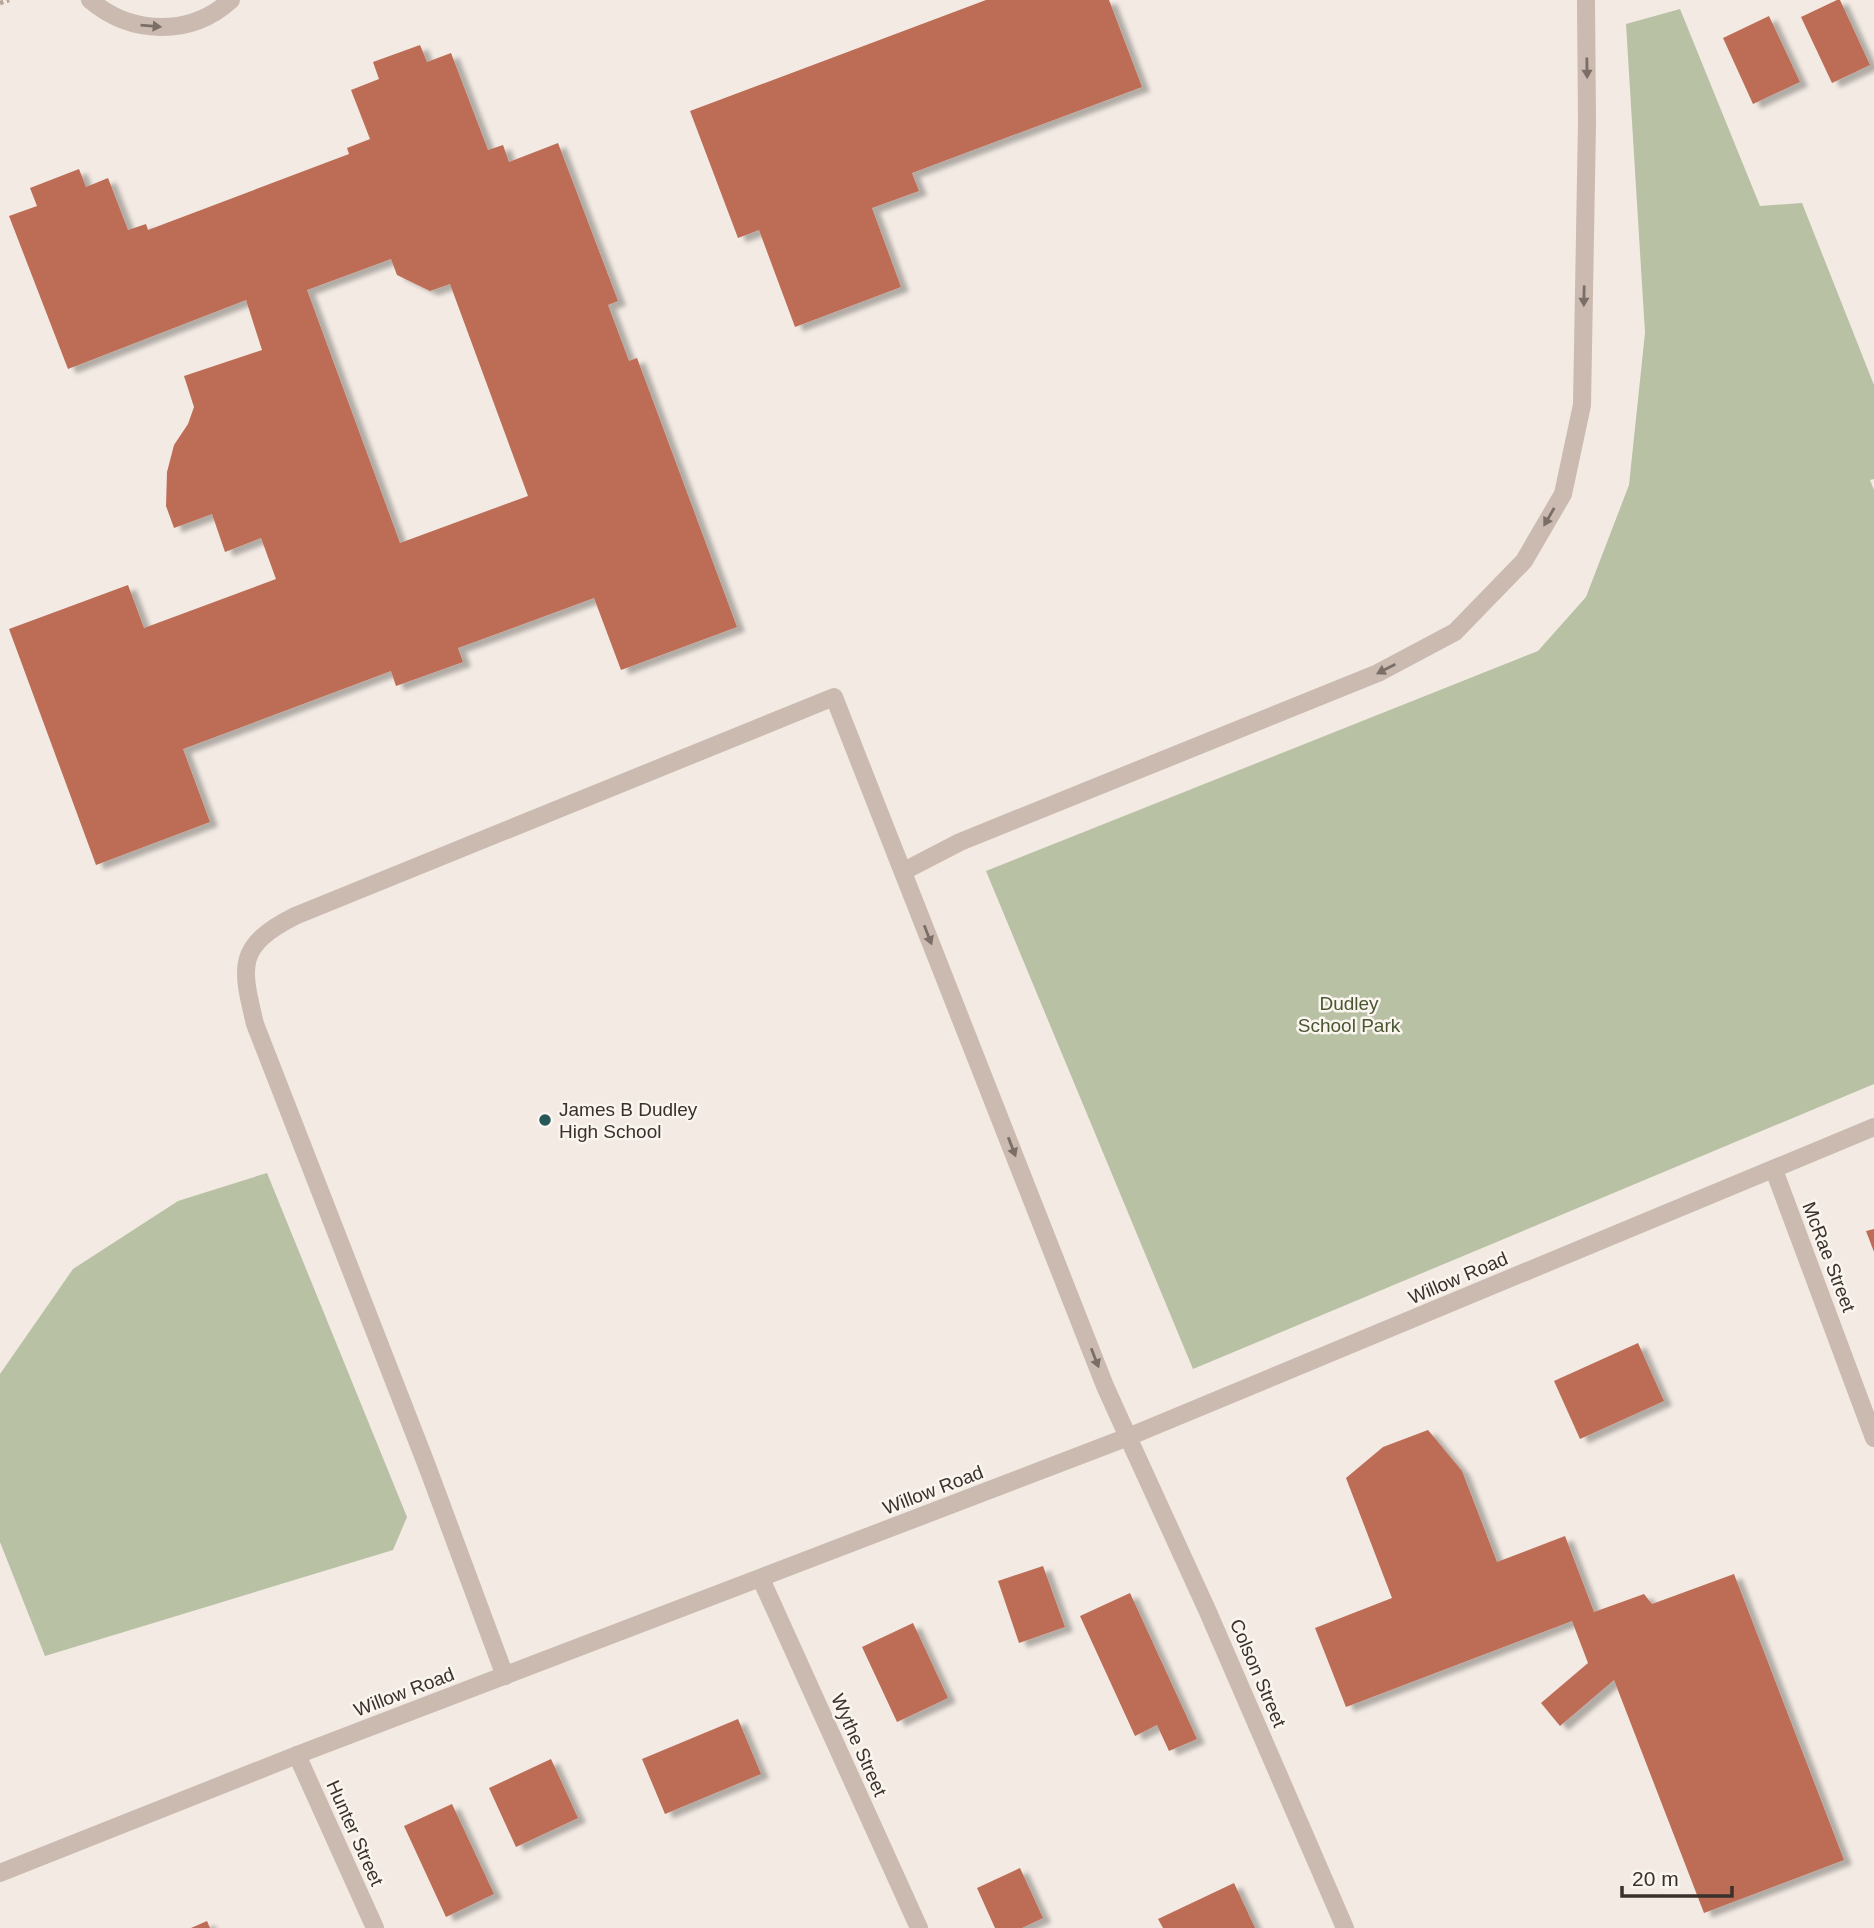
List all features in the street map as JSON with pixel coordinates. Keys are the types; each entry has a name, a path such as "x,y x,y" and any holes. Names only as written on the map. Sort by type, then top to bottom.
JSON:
{"street":[{"path":"89,0 119,19 140,26 161,28 204,18 230,0"},
{"path":"904,871 960,842 1378,673 1455,632 1524,561 1563,494 1583,405 1586,0"},
{"name":"Colson Street","path":"505,1676 427,1466 255,1024 246,985 246,964 254,946 271,929 295,916 834,697 1105,1386 1208,1612 1345,1928"},
{"name":"Willow Road","path":"0,1873 296,1755 1128,1437 1874,1127"},
{"name":"McRae Street","path":"1774,1170 1874,1438"},
{"name":"Wythe Street","path":"761,1578 919,1928"},
{"name":"Hunter Street","path":"296,1755 375,1928"}],"path":[{"path":"0,3 9,0"}],"green space":[{"name":"Dudley School Park","path":"1680,9 1760,206 1802,203 1874,385 1874,479 1870,480 1874,490 1874,1084 1193,1369 986,871 1538,651 1586,597 1629,485 1645,333 1626,24"},
{"path":"267,1173 407,1517 393,1550 45,1656 0,1542 0,1374 73,1269 178,1201"}],"building":[{"path":"986,0 1109,0 1142,87 912,173 919,191 872,208 901,287 795,327 759,230 738,238 690,111"},
{"path":"1840,0 1870,65 1832,83 1801,17"},
{"path":"1769,16 1800,82 1753,104 1723,38"},
{"path":"420,45 427,62 451,53 488,150 503,145 509,162 558,143 618,301 608,305 629,361 637,358 737,627 621,670 594,598 458,648 463,662 396,686 391,671 183,749 210,822 96,865 9,629 128,585 144,628 276,579 261,538 225,552 212,514 174,528 166,506 167,472 174,445 188,424 194,407 184,376 262,350 246,300 68,369 9,216 37,206 30,188 79,169 86,187 108,178 128,230 146,224 148,230 349,154 347,148 370,139 351,90 379,79 373,62","holes":["391,259 397,275 430,291 450,284 528,496 400,543 307,290"]},
{"path":"1874,1229 1874,1252 1866,1231"},
{"path":"1638,1343 1664,1401 1580,1439 1554,1381"},
{"path":"1428,1430 1462,1471 1497,1562 1565,1536 1594,1612 1644,1594 1652,1604 1734,1574 1844,1860 1704,1913 1614,1680 1560,1726 1541,1703 1588,1663 1572,1621 1346,1707 1315,1628 1392,1598 1346,1478 1383,1447"},
{"path":"1043,1566 1065,1627 1019,1643 998,1581"},
{"path":"1130,1593 1197,1739 1169,1751 1157,1725 1135,1736 1080,1616"},
{"path":"913,1623 948,1698 897,1722 862,1647"},
{"path":"738,1719 761,1774 665,1814 642,1759"},
{"path":"551,1759 578,1818 516,1847 489,1788"},
{"path":"452,1804 494,1894 446,1917 404,1826"},
{"path":"1020,1868 1043,1918 1022,1928 995,1928 977,1888"},
{"path":"1234,1883 1255,1928 1163,1928 1158,1919"},
{"path":"207,1921 210,1928 191,1928"}],"place":[{"name":"James B Dudley High School","path":"545,1120"}]}
